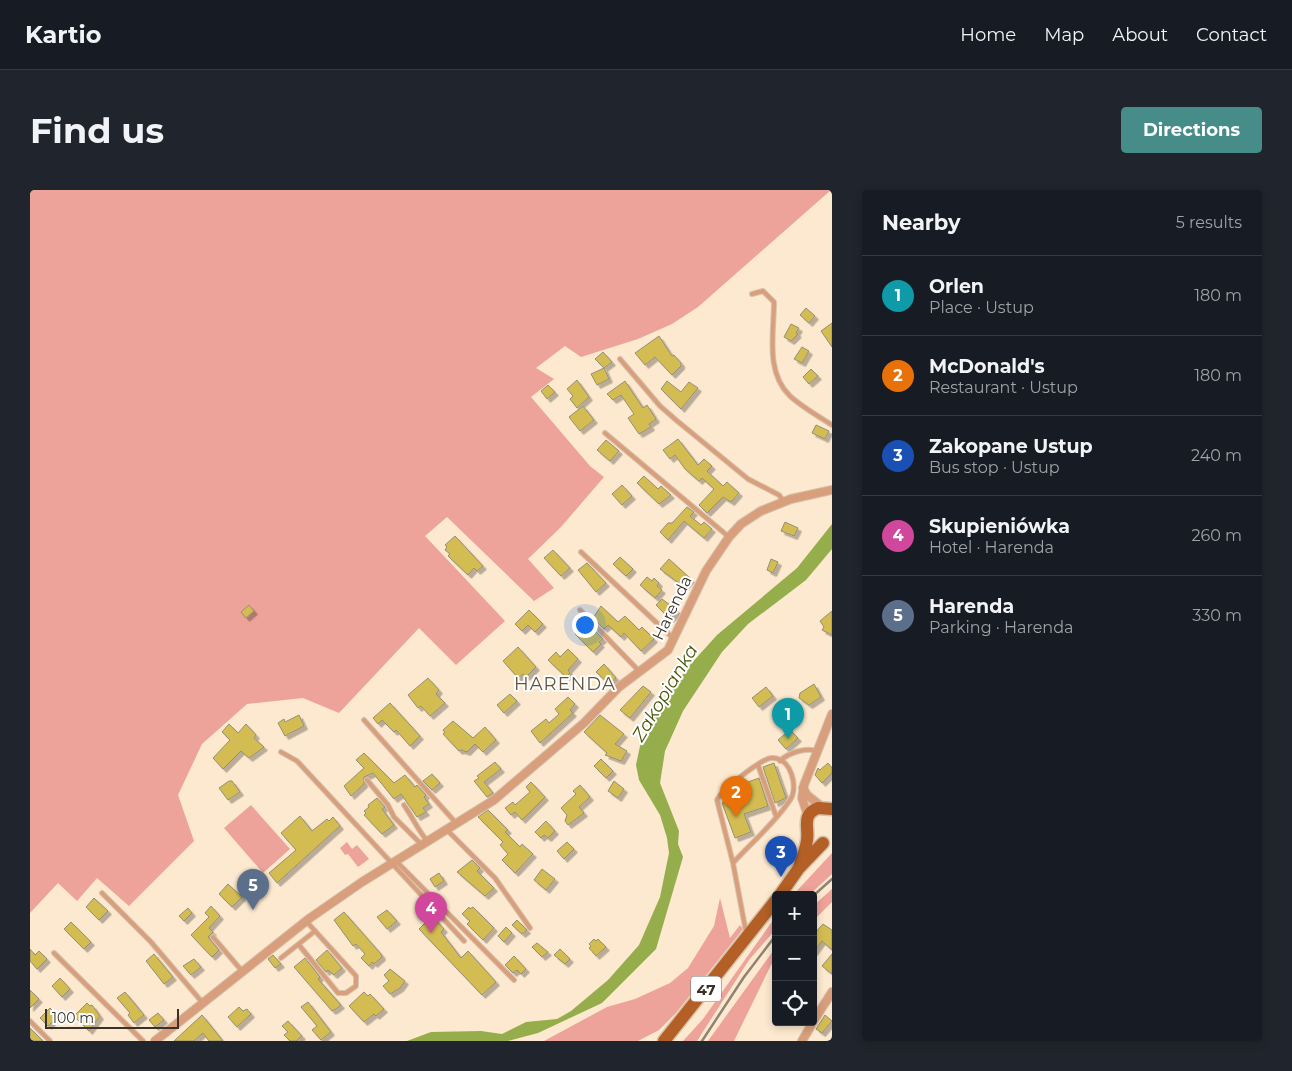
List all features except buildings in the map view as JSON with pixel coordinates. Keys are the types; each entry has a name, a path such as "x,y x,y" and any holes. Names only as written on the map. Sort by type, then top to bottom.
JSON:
{"main road":[{"path":"799,868 807,841 806,826 808,816 814,810 827,808"},
{"path":"807,833 815,840 827,842"},
{"path":"783,891 817,846 827,842"},
{"name":"47","path":"664,1041 772,905"}],"street":[{"name":"Harenda","path":"155,1041 306,921 393,862 457,824 503,792 584,723 616,689 668,650 675,640 704,575 729,537 748,518 784,502 832,490"},
{"path":"808,816 802,798 803,788 832,714"},
{"path":"803,788 811,800 827,808"},
{"path":"817,1016 832,992"},
{"path":"802,1041 811,1026"}],"lane":[{"path":"752,294 763,291 774,302 773,364 783,388 791,396 832,425"},
{"path":"620,359 665,411 748,479 779,495 784,502"},
{"path":"605,433 729,537"},
{"path":"581,552 675,640"},
{"path":"580,610 640,672"},
{"path":"364,720 457,824"},
{"path":"780,761 786,756 808,749 816,751"},
{"path":"281,752 297,762 393,862 464,941"},
{"path":"733,863 792,798 794,779 789,770 780,761 771,758 760,764 721,793 717,800 733,863 746,936"},
{"path":"760,764 776,816"},
{"path":"367,780 388,805 394,817 425,844"},
{"path":"404,805 416,821 416,828 425,844"},
{"path":"447,830 495,878 530,928"},
{"path":"393,862 514,980"},
{"path":"102,893 151,942 202,1002"},
{"path":"299,945 338,994 346,993 356,986 356,976 306,921"},
{"path":"280,958 315,932"},
{"path":"213,937 242,972"},
{"path":"54,953 143,1041"},
{"path":"30,1021 50,1041"}],"shaded area":[{"path":"30,190 831,190 698,307 672,324 638,339 581,357 565,346 536,368 554,379 531,397 590,466 604,477 561,527 528,559 554,588 534,601 447,517 425,536 505,621 456,665 419,628 339,713 303,698 247,704 202,744 178,795 194,841 129,906 97,878 77,901 58,883 30,913"},
{"path":"832,524 832,549 806,580 748,624 722,652 683,711 665,751 660,783 679,831 678,844 683,857 656,949 602,1003 538,1033 508,1041 407,1041 431,1032 481,1031 502,1034 526,1022 557,1019 571,1011 608,980 639,945 660,897 669,853 667,838 660,815 639,780 636,765 640,746 666,697 690,665 717,635 797,568"},
{"path":"251,805 290,849 263,873 224,828"},
{"path":"347,842 352,849 357,845 369,859 358,867 348,854 345,855 340,848"},
{"path":"832,853 832,874 813,891 797,891"},
{"path":"832,889 832,902 817,917 817,902"},
{"path":"720,898 730,938 740,925 743,929 676,1013 659,1030 638,1041 544,1041 607,1007 635,999 670,983 688,968 714,926"},
{"path":"772,922 772,934 749,960 697,1041 683,1041 703,1019"},
{"path":"772,953 772,964 734,1041 708,1041"}],"railway":[{"path":"817,892 832,879"},
{"path":"702,1041 744,977 775,936"}],"place":[{"name":"Orlen","path":"788,739"},
{"name":"McDonald's","path":"736,817"},
{"name":"Zakopane Ustup","path":"781,877"},
{"name":"Harenda","path":"253,910"},
{"name":"Skupieniówka","path":"431,933"}],"district":[{"name":"HARENDA","path":"565,684"}],"water label":[{"name":"Zakopianka","path":"665,693"}]}
